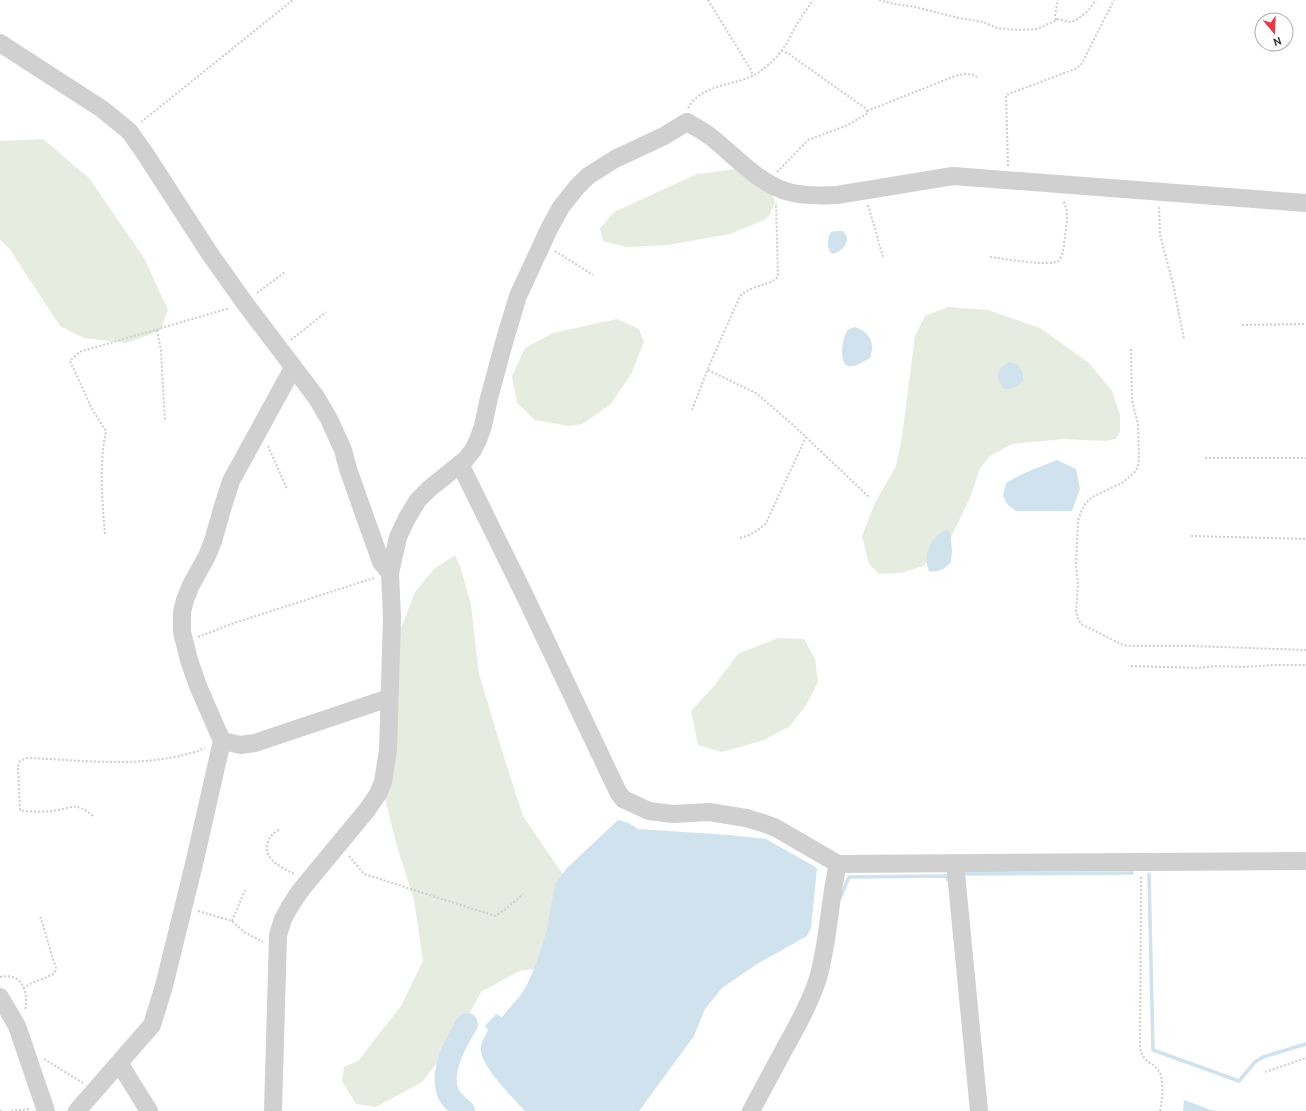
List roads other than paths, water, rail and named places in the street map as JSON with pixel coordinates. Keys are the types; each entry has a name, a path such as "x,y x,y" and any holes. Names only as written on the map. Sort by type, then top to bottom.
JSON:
{"street":[{"path":"0,43 102,109 129,131 208,251 244,302 316,397 330,419 338,437 381,562 390,573"},
{"path":"274,1111 278,935 283,919 289,908 309,881 367,810 378,794 383,782 388,750 392,618 390,573 398,538 407,518 418,500 429,488 460,464 473,450 483,426 491,390 518,296 542,243 561,207 588,176 615,159 664,136 687,122 709,135 754,173 784,191 798,194 818,196 837,195 953,176 1306,203"},
{"path":"77,1111 152,1025 164,986 222,741 198,686 184,642 182,632 182,612 191,585 208,556 231,481 293,368"},
{"path":"460,464 618,792 623,799 649,811 673,814 710,812 746,818 776,828 838,864 1306,861"},
{"path":"222,741 241,745 255,743 389,698"},
{"path":"751,1111 803,1015 818,978 825,949 834,880 838,864"},
{"path":"955,864 979,1111"},
{"path":"0,997 18,1026 46,1108"},
{"path":"118,1064 121,1066 149,1111"}],"water":[{"path":"843,231 846,234 847,241 840,250 833,254 829,249 828,239 831,232"},
{"path":"855,327 864,332 870,339 872,343 872,353 870,358 858,365 849,366 843,360 842,349 844,337 849,329"},
{"path":"1009,362 1017,364 1023,373 1023,381 1019,385 1010,389 1004,389 999,381 998,374 1002,367"},
{"path":"1057,460 1076,469 1080,489 1072,511 1016,511 1008,505 1003,496 1006,483 1022,474"},
{"path":"947,530 950,532 952,550 951,562 941,570 929,571 927,565 927,553 929,547 936,536"},
{"path":"618,820 629,823 638,829 766,839 817,868 811,928 807,936 757,964 722,988 705,1009 694,1036 639,1111 525,1111 491,1073 482,1056 481,1046 488,1030 485,1026 496,1014 502,1017 526,987 538,959 546,933 555,884 567,868"},
{"path":"1184,1100 1211,1110 1219,1111 1183,1111"}],"waterway":[{"path":"963,874 1132,873"},
{"path":"1149,874 1153,1050 1239,1081 1255,1062 1263,1057 1306,1044"},
{"path":"840,898 849,877 947,876 948,880"},
{"path":"464,1111 449,1095 446,1086 446,1077 450,1058 467,1024"}]}
